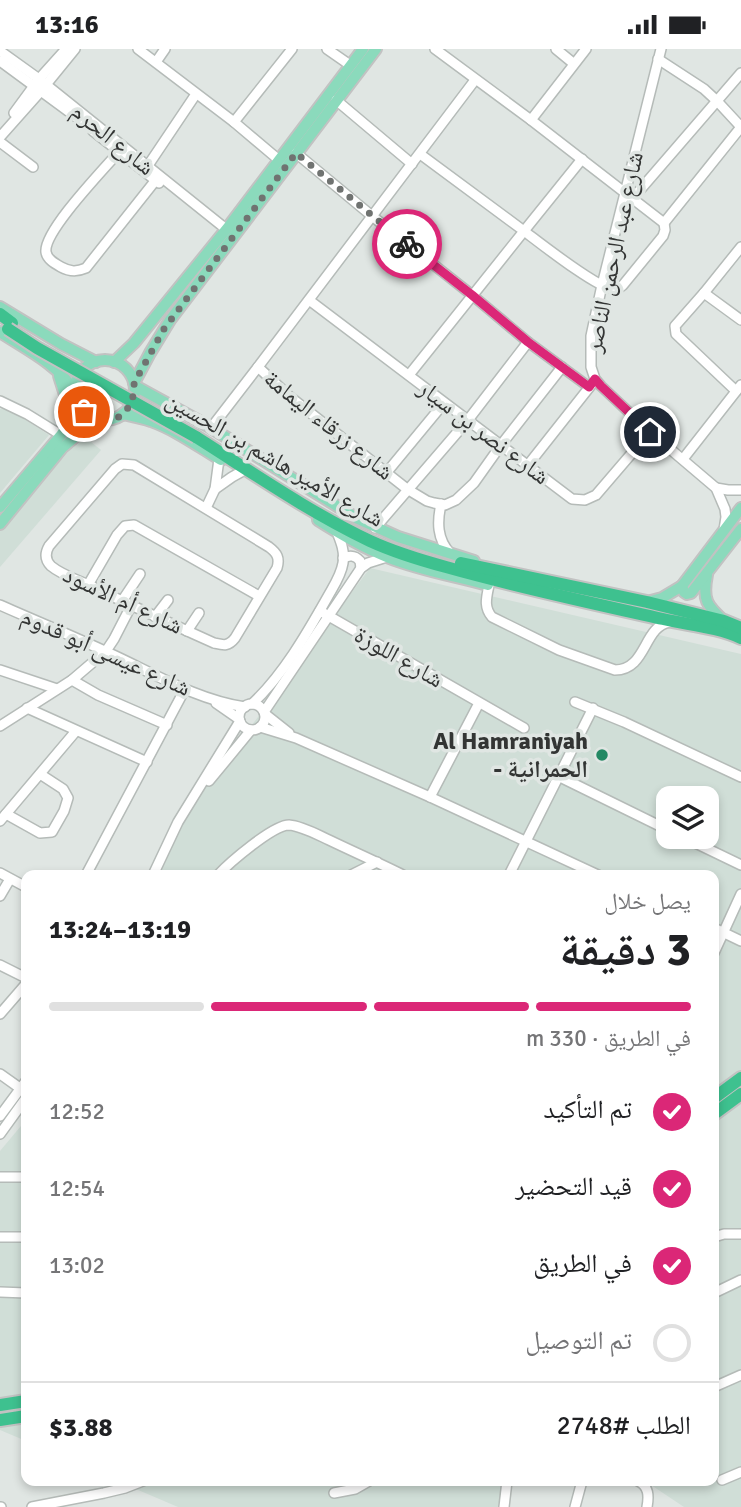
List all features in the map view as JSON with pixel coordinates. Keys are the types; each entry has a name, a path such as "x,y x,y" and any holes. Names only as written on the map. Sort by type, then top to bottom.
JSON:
{"highway":[{"name":"شارع الأمير هاشم بن الحسين","path":"0,314 5,327 37,348 202,432 293,491 378,537 451,561 647,602 724,621 741,628"},
{"name":"شارع الأمير هاشم بن الحسين","path":"202,432 314,511 371,541 409,556 655,623 675,622 719,630 741,638"},
{"path":"719,1094 741,1078"},
{"path":"719,1110 741,1094"},
{"path":"0,1405 21,1402"},
{"path":"0,1420 21,1417"}],"main road":[{"path":"114,362 134,342 224,232 363,49"},
{"path":"0,524 62,448 81,432 123,414 133,402 134,385 170,320 376,49"},
{"path":"0,307 96,362"},
{"name":"شارع الأمير هاشم بن الحسين","path":"5,327 68,381 74,390"},
{"path":"134,342 135,357 147,358"},
{"path":"61,344 68,356 68,362 53,368 66,394 65,429"},
{"path":"147,358 148,386 162,400 148,403 144,409 148,420"},
{"path":"106,421 94,419 77,403 74,390 77,378 85,368 105,360 127,370 134,385"},
{"name":"شارع الأمير هاشم بن الحسين","path":"134,385 162,400 202,432 375,528 489,569"},
{"path":"0,507 65,429 77,403"},
{"name":"شارع الأمير هاشم بن الحسين","path":"123,414 148,420 180,435 337,531 387,557 489,585 497,585 503,581"},
{"path":"65,429 77,426 81,432"},
{"path":"647,602 662,598 682,586 741,508"},
{"path":"682,586 684,593 691,593 741,529"},
{"path":"708,573 707,602 710,609 724,621"}],"street":[{"path":"33,167 0,139 66,49"},
{"path":"0,131 75,49"},
{"path":"138,49 279,160"},
{"path":"156,62 165,49"},
{"path":"234,122 292,49"},
{"path":"327,49 350,65"},
{"path":"420,154 524,231 602,285 614,289 623,285 665,230 664,223 629,195 435,49"},
{"path":"556,49 573,63"},
{"path":"531,120 586,49"},
{"name":"شارع عبد الرحمن الناصر","path":"661,49 629,195 602,285 590,347 592,383 601,386 716,488"},
{"name":"شارع الحرم","path":"0,51 224,232"},
{"path":"658,59 696,83 741,127 664,223"},
{"name":"شارع الحرم","path":"0,61 40,85"},
{"path":"629,195 741,73"},
{"name":"شارع زرقاء اليمامة","path":"441,505 427,501 408,489 289,396 258,367 475,80"},
{"path":"146,168 196,94"},
{"path":"336,100 412,164"},
{"path":"121,149 52,233 46,247 51,261 70,271 86,268 157,178"},
{"path":"296,153 528,342 562,367 592,383 528,465"},
{"path":"409,375 582,159"},
{"path":"683,459 739,388 676,334 675,326 741,247"},
{"path":"704,293 741,320"},
{"name":"شارع نصر بن سيار","path":"309,300 572,499 585,500 596,495 650,432"},
{"path":"375,528 468,420 528,342"},
{"path":"202,432 258,367"},
{"path":"450,553 444,547 439,531 441,505 450,503 474,483 562,367"},
{"path":"0,402 65,429"},
{"path":"387,472 444,403"},
{"path":"205,508 215,489 219,459"},
{"name":"شارع أم الأسود","path":"126,464 134,465 269,547 279,559 277,568 234,638 229,644 223,645 88,585 51,565 46,551 118,466 126,464"},
{"path":"215,489 241,472"},
{"path":"716,488 741,490"},
{"path":"716,488 726,517 724,530"},
{"path":"88,585 117,535 125,526 134,525 259,596"},
{"path":"159,870 192,806 216,771 264,721 264,713 324,613 338,579 343,558 337,531"},
{"path":"343,558 356,557 361,568"},
{"path":"158,870 178,822 240,720 240,714 261,695 361,568 387,557"},
{"path":"0,726 72,680 106,651 114,639 140,574"},
{"path":"489,585 486,605 492,617 559,650 615,670 623,670 634,663 655,623"},
{"path":"155,617 168,600"},
{"name":"شارع عيسى أبو قدوم","path":"0,605 212,700 248,705"},
{"path":"187,631 199,613"},
{"name":"شارع اللوزة","path":"324,613 524,728"},
{"path":"0,670 57,689"},
{"path":"72,680 167,725"},
{"path":"89,870 185,689"},
{"name":"شارع عيسى أبو قدوم","path":"212,700 240,720"},
{"path":"575,702 741,777"},
{"path":"430,797 479,703"},
{"path":"248,705 259,706 296,738"},
{"path":"27,708 148,762"},
{"path":"511,870 593,708"},
{"path":"240,720 246,729 296,738 587,870"},
{"path":"40,773 63,789 68,803 52,832 40,834 3,817 40,773 76,731"},
{"path":"560,777 656,823"},
{"path":"223,870 238,856 284,826 297,827 317,835 393,870"},
{"path":"708,849 741,865"},
{"path":"361,870 377,862"},
{"path":"0,873 21,884"},
{"path":"0,895 10,879"},
{"path":"719,943 741,894"},
{"path":"719,930 741,941"},
{"path":"0,965 21,976"},
{"path":"0,1014 21,990"},
{"path":"0,1074 21,1088"},
{"path":"0,1116 21,1094"},
{"path":"0,1134 16,1113 21,1101"},
{"path":"8,1105 21,1116"},
{"path":"0,1177 21,1178"},
{"path":"719,1236 741,1234"},
{"path":"0,1237 21,1237"},
{"path":"719,1291 741,1280"},
{"path":"0,1292 21,1293"},
{"path":"719,1385 741,1375"},
{"path":"722,1480 741,1472"},
{"path":"32,1507 130,1486"},
{"path":"334,1493 360,1486"},
{"path":"504,1507 506,1486"},
{"path":"575,1507 581,1486"},
{"path":"645,1486 648,1507"}],"shaded area":[{"path":"7,408 49,435 0,493 0,409"},
{"path":"86,438 101,450 0,567 0,529 70,450"},
{"path":"370,568 741,654 741,1507 684,1507 652,1486 719,1486 719,870 160,870 185,814"},
{"path":"21,1126 21,1439 0,1430 0,1151"},
{"path":"129,1486 510,1486 508,1507 178,1507"}],"way so far":[{"path":"84,412 94,419 106,421 115,419 129,409 135,394 134,383 164,329 296,153 407,244"}],"place":[{"name":"Al Hamraniyah - الحمرانية","path":"602,755"}],"route":[{"path":"407,244 528,342 589,387 595,379 650,432"}]}
